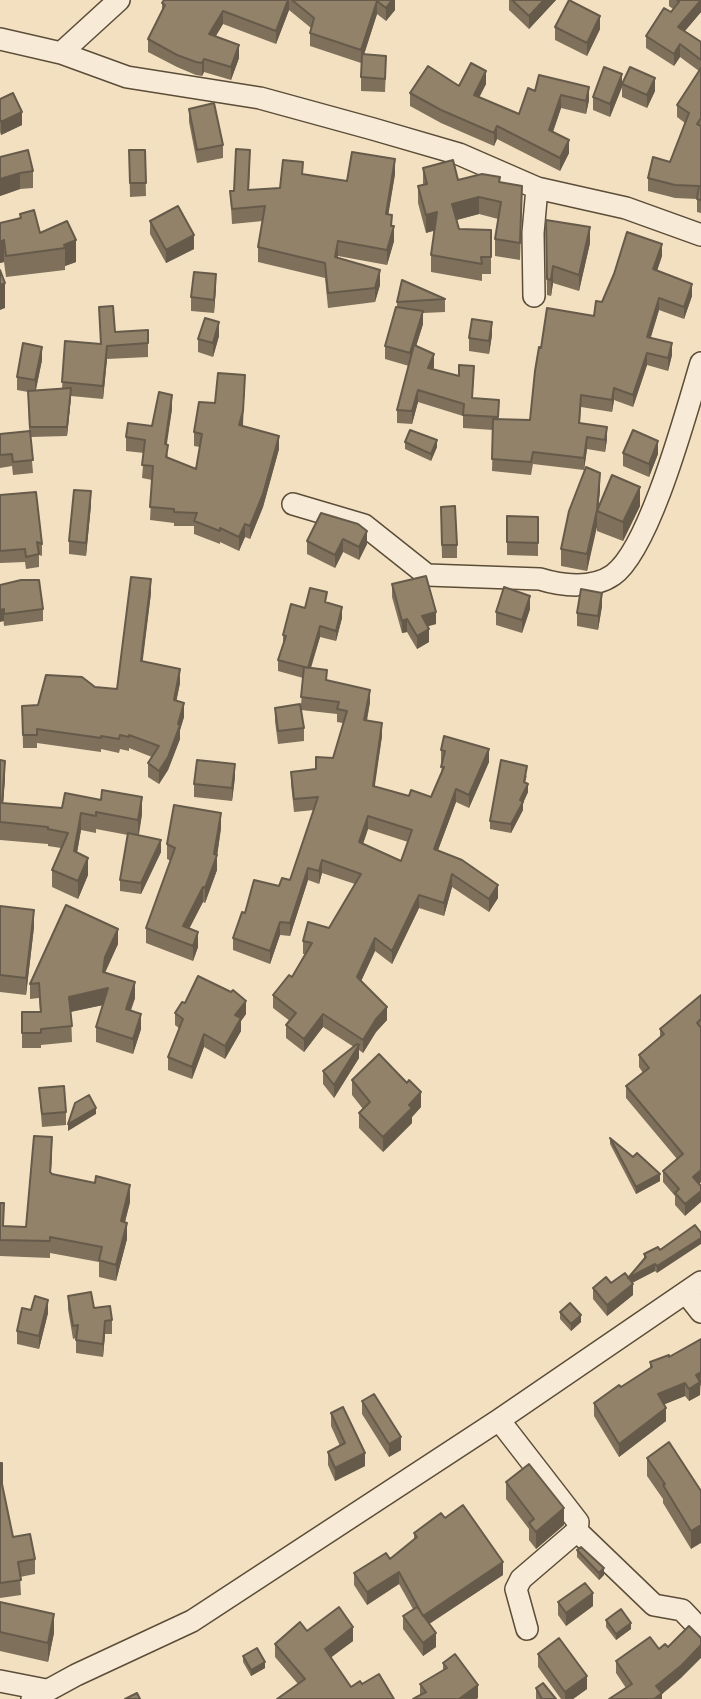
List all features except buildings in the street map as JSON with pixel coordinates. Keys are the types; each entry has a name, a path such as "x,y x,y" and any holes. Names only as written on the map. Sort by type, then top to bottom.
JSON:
{"street":[{"path":"61,53 119,0"},
{"path":"0,39 61,53 127,77 260,98 373,129 459,154 537,188 626,208 701,235"},
{"path":"534,296 533,233 537,188"},
{"path":"293,504 364,525 427,575 540,579 556,584 586,584 613,575 636,547 671,461 701,363"},
{"path":"0,1681 39,1695 192,1621 499,1420 693,1288 701,1312"},
{"path":"499,1420 578,1522 577,1531 521,1579 516,1589 527,1629"},
{"path":"577,1531 654,1605 682,1610 701,1630"}]}
